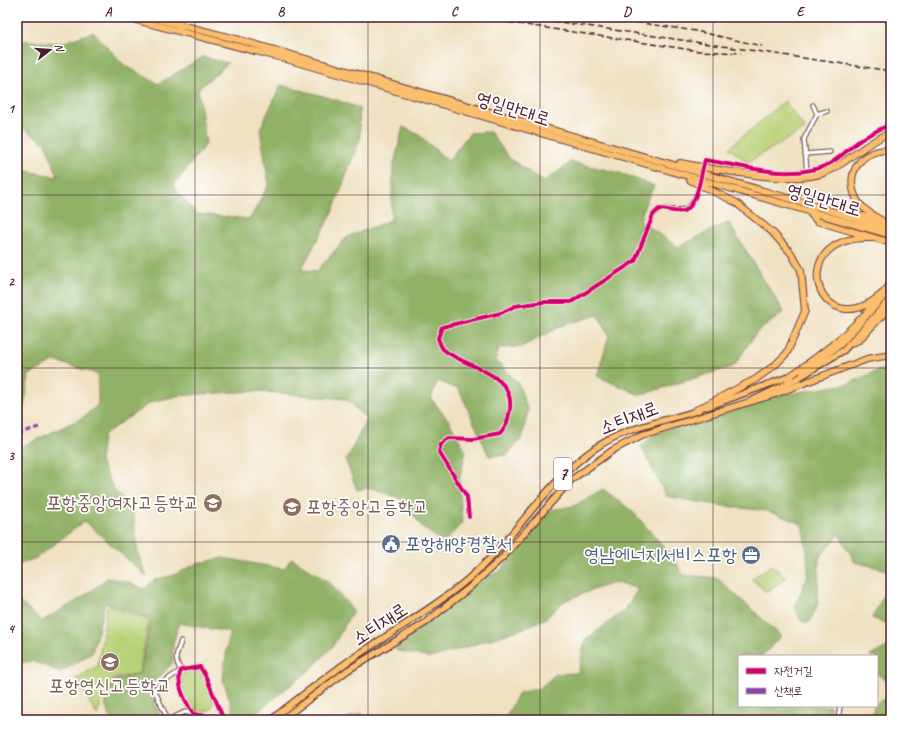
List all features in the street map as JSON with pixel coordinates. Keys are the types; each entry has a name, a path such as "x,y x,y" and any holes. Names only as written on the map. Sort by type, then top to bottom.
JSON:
{"highway":[{"name":"영일만대로","path":"124,17 264,53 891,235"},
{"name":"영일만대로","path":"149,17 240,40 891,229"},
{"path":"657,160 751,174 801,178 813,177 836,167 868,145 891,132"},
{"path":"891,150 878,152 862,158 855,169 852,179 857,200 872,215 891,224"},
{"path":"676,172 735,202 772,232 791,253 801,270 805,294 805,312 787,353 774,366 756,380 694,411"},
{"path":"808,204 881,220"},
{"path":"809,212 818,221 891,243"},
{"path":"872,238 850,239 840,242 829,250 824,256 818,269 819,286 821,293 831,304 848,310 867,305 884,292"},
{"path":"787,378 840,339 872,309 891,283"},
{"path":"849,344 859,340 891,306"},
{"path":"749,402 775,394 867,359 891,355"}],"main road":[{"name":"소티재로","path":"271,720 344,665 426,611 468,579 495,554 565,472 595,448 623,433 694,411 787,378 816,363 840,345 891,289"},
{"name":"소티재로","path":"281,720 348,670 425,623 469,588 503,557 571,480 613,450 642,435 749,402 795,380 825,362 849,344 891,298"}],"street":[{"path":"814,105 817,114"},
{"path":"807,172 804,139 817,114 827,111"},
{"path":"703,165 705,160 794,173 807,172 831,163 858,142 891,124"},
{"path":"805,154 830,152"},
{"path":"469,517 467,497 439,452 441,444 449,438 473,439 500,434 507,425 510,404 507,392 500,382 489,372 443,349 438,338 442,327 501,313 515,306 544,302 571,302 632,264 640,252 652,215 659,209 683,211 690,207 698,189"},
{"path":"181,641 175,653 177,665 181,670"},
{"path":"200,667 223,719 185,712 168,720 154,689 181,670 200,667"},
{"path":"181,670 179,676 182,690 193,714"},
{"path":"838,720 840,707"}],"green space":[{"path":"93,32 124,65 158,84 203,57 228,63 198,89 206,144 173,186 196,214 250,219 269,184 260,129 281,85 327,97 359,108 360,139 332,213 301,270 317,271 347,237 391,220 393,169 403,127 419,135 448,161 470,133 490,132 510,159 544,182 571,162 620,173 654,186 645,204 640,221 678,247 728,222 784,312 756,333 734,366 640,395 597,376 609,336 598,315 566,324 521,347 499,348 496,360 518,383 528,411 522,438 507,455 489,456 459,389 437,381 431,399 449,421 466,452 459,480 462,523 444,542 424,529 400,498 368,488 357,490 346,461 367,419 346,399 256,391 177,396 151,402 103,435 100,462 114,489 133,512 138,554 147,577 85,521 36,558 17,565 17,449 82,418 98,405 98,374 55,361 29,375 24,408 17,409 17,169 58,177 46,144 17,124 17,40 62,43"},
{"path":"785,101 805,129 748,162 729,148"},
{"path":"891,369 891,571 855,562 839,534 819,558 818,604 810,622 806,623 801,620 795,608 808,574 807,552 802,524 768,511 717,505 666,496 641,446 656,433 764,398 848,384 877,371"},
{"path":"603,489 633,512 672,556 683,575 717,578 781,636 763,655 738,655 738,707 830,707 829,720 461,720 483,716 506,717 519,693 540,688 556,674 578,673 585,640 625,610 638,589 617,582 598,588 564,601 546,618 524,628 429,658 395,650 471,582 499,572 551,510 574,506"},
{"path":"223,558 284,569 292,558 330,583 353,611 332,647 311,669 247,720 236,720 223,679 229,632 179,623 173,643 172,664 148,688 162,720 111,720 105,705 113,681 140,674 151,619 105,603 92,653 61,672 32,661 17,663 18,601 42,621 84,596 107,578 128,582 144,589 154,580 174,575 196,564"},
{"path":"772,565 786,578 766,592 752,579"},
{"path":"891,581 891,625 872,618"},
{"path":"107,606 149,620 139,673 110,680 97,715 76,679 98,666"},
{"path":"891,645 891,678 885,679 878,675 878,655 872,655"},
{"path":"194,669 201,674 214,701 211,709 204,712 193,709 182,685 182,675 187,671"},
{"path":"891,697 891,720 871,720 874,707 878,707 878,702"},
{"path":"362,713 364,720 344,720 348,717"}],"railway":[{"path":"473,17 699,51 741,53"},
{"path":"526,17 891,71"},
{"path":"601,17 696,31 762,46"}],"marked path":[{"path":"17,434 39,427"}],"cycle path":[{"path":"469,517 467,497 439,452 441,444 449,438 473,439 500,434 508,420 510,409 509,396 504,386 496,378 443,349 438,338 442,327 501,313 515,306 544,302 571,302 635,261 653,215 659,209 684,211 689,208 696,196 705,160 752,169 800,172 829,164 863,138 891,124"},
{"path":"223,718 193,714 180,687 179,681 181,670 200,667 206,677 224,720"}],"place":[{"name":"포항중앙여자고등학교","path":"213,503"},
{"name":"포항중앙고등학교","path":"292,507"},
{"name":"포항해양경찰서","path":"391,544"},
{"name":"영남에너지서비스포항","path":"751,555"},
{"name":"포항영신고등학교","path":"110,662"}]}
